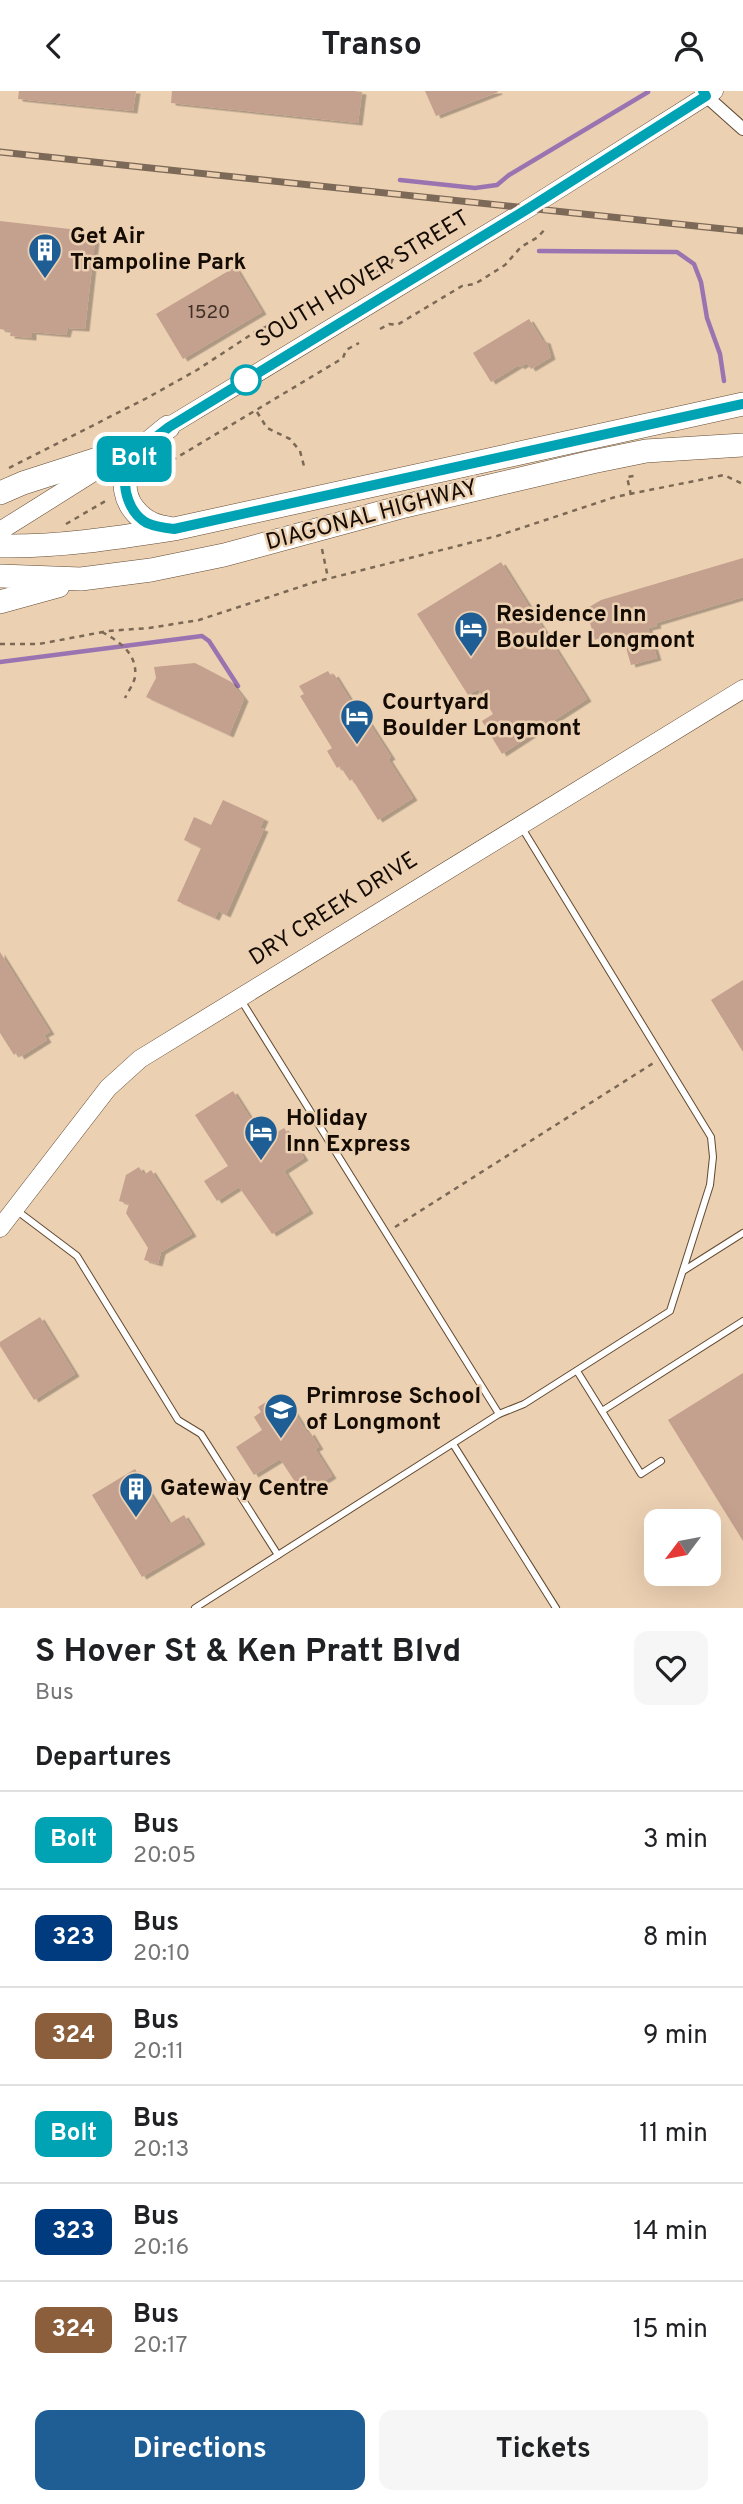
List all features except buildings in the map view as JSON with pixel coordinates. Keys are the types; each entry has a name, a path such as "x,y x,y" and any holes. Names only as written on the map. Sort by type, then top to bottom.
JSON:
{"highway":[{"name":"DIAGONAL HIGHWAY","path":"0,546 86,542 174,529 743,404"},
{"path":"169,427 138,453 127,471 125,489 130,504 145,522 174,529"},
{"name":"DIAGONAL HIGHWAY","path":"0,576 81,579 151,570 224,555 405,506 592,462 646,451 743,445"},
{"path":"0,493 135,447"},
{"path":"0,602 81,579"}],"street":[{"path":"708,93 743,129"},
{"name":"SOUTH HOVER STREET","path":"0,531 529,208 708,93"},
{"name":"DRY CREEK DRIVE","path":"0,1228 117,1078 140,1059 743,689"}],"lane":[{"path":"195,1608 499,1414 524,1404 670,1311 706,1202 712,1175 713,1150 706,1126 519,825"},
{"path":"239,997 499,1414"},
{"path":"15,1209 77,1256 178,1420 201,1434 278,1556"},
{"path":"683,1271 743,1233"},
{"path":"602,1411 743,1321"},
{"path":"577,1371 641,1474 661,1461"},
{"path":"453,1444 556,1608"}],"path":[{"path":"363,273 377,271 391,263 398,248 416,236 448,228"},
{"path":"380,329 389,324 397,325 462,286 475,284 505,265 521,247 538,237 545,229"},
{"path":"0,472 147,398 197,370 255,332 316,303"},
{"path":"137,482 343,358 346,351 359,342"},
{"path":"257,412 267,428 290,439 300,451 305,470"},
{"path":"0,644 39,644 102,632 149,628 199,619 328,578 497,536 579,507 724,475 743,484"},
{"path":"631,495 627,477 634,476"},
{"path":"61,527 112,498"},
{"path":"321,549 328,578"},
{"path":"102,632 128,650 135,677 125,698"},
{"path":"386,1233 664,1057"}],"waterway":[{"path":"400,180 475,188 497,185 509,175 648,92"},
{"path":"539,251 677,252 694,264 701,282 707,318 720,354 724,381"},
{"path":"0,662 202,636 209,641 238,686"}],"railway":[{"path":"0,152 743,231"}],"bus line":[{"name":"Bolt","path":"703,91 706,96 553,193 169,427 138,453 127,471 125,489 135,513 145,522 174,529 743,404"}],"place":[{"name":"Get Air Trampoline Park","path":"45,280"},
{"name":"Residence Inn Boulder Longmont","path":"471,658"},
{"name":"Courtyard Boulder Longmont","path":"357,746"},
{"name":"Holiday Inn Express","path":"261,1162"},
{"name":"Primrose School of Longmont","path":"281,1440"},
{"name":"Gateway Centre","path":"136,1519"}]}
